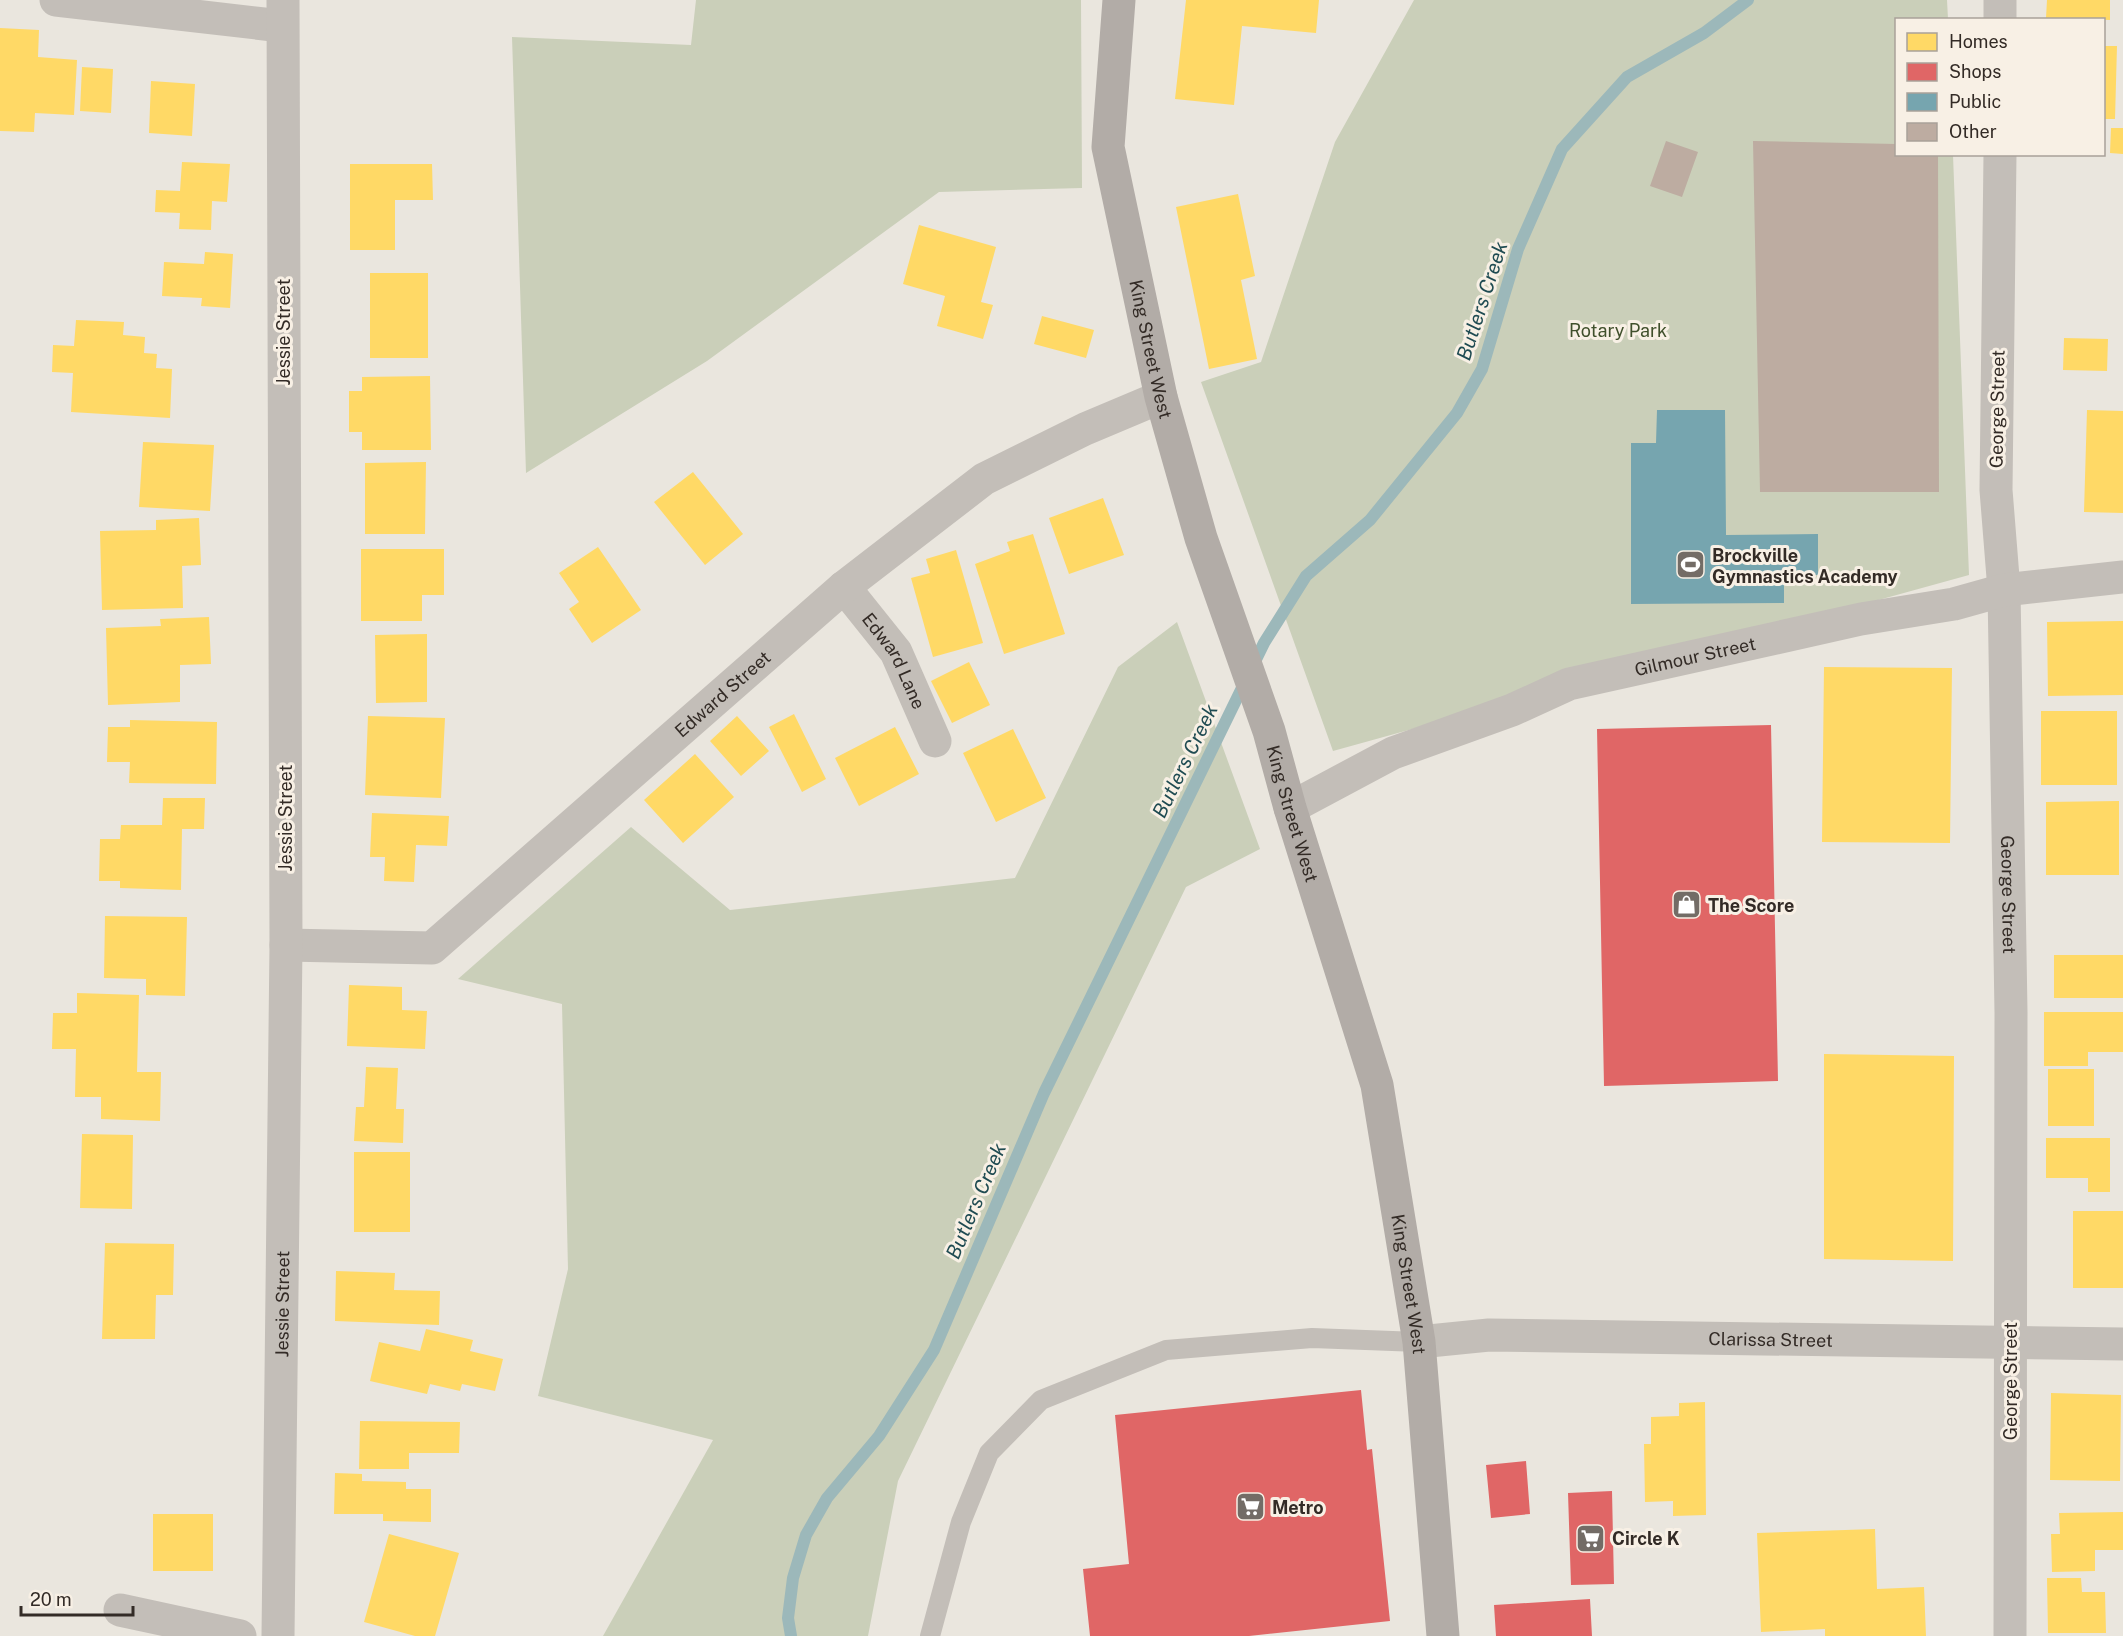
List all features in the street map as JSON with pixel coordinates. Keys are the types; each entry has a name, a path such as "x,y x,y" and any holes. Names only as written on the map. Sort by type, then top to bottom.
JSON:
{"main road":[{"name":"King Street West","path":"1119,0 1108,147 1161,397 1201,538 1269,731 1290,808 1377,1084 1419,1342 1443,1636"}],"street":[{"path":"56,0 282,13"},
{"path":"2000,0 2000,18"},
{"name":"Jessie Street","path":"278,1636 285,945 282,13"},
{"name":"George Street","path":"2000,156 1996,490 2004,590 2011,1012 2010,1636"},
{"name":"Edward Street","path":"285,945 432,948 844,587 984,479 1085,429 1161,397"},
{"name":"Gilmour Street","path":"1290,808 1393,753 1512,710 1569,684 1861,619 1954,604 2004,590 2123,578"},
{"name":"Edward Lane","path":"844,587 896,651 935,741"},
{"name":"Clarissa Street","path":"1419,1342 1489,1335 2123,1344"},
{"path":"120,1610 240,1636"}],"lane":[{"path":"930,1636 961,1522 989,1453 1041,1400 1166,1350 1312,1338 1419,1342"}],"green space":[{"path":"696,0 1081,0 1082,188 939,192 707,361 526,473 512,37 691,45"},
{"name":"Rotary Park","path":"1414,0 1947,0 1948,18 1895,18 1895,156 1953,156 1969,575 1333,751 1201,382 1261,362 1335,142"},
{"path":"1177,622 1260,849 1186,887 898,1481 868,1636 603,1636 713,1440 538,1396 568,1269 562,1004 458,979 631,827 730,910 1015,878 1118,667"}],"building: Homes":[{"path":"1186,0 1319,0 1316,33 1242,26 1234,105 1175,99"},
{"path":"2047,0 2110,0 2110,20 2105,18 2046,18"},
{"path":"0,28 39,30 38,57 77,60 74,115 35,113 34,132 0,131"},
{"path":"2105,46 2117,46 2115,119 2105,119"},
{"path":"82,67 113,69 111,113 80,111"},
{"path":"151,81 195,84 192,136 149,133"},
{"path":"2111,128 2123,128 2123,154 2110,153"},
{"path":"182,162 230,164 227,202 212,201 211,230 179,229 180,213 155,212 156,190 180,191"},
{"path":"350,164 432,164 433,200 395,200 395,250 350,250"},
{"path":"1238,194 1255,276 1241,280 1257,359 1209,369 1176,207"},
{"path":"919,225 996,247 981,302 993,305 983,339 937,326 945,296 903,284"},
{"path":"205,252 233,254 230,308 201,306 202,298 162,296 164,262 204,264"},
{"path":"370,273 428,273 428,358 370,358"},
{"path":"1042,316 1094,330 1086,358 1034,344"},
{"path":"76,320 124,322 123,335 145,337 144,353 157,354 156,368 172,369 170,418 71,412 73,373 52,372 53,345 74,346"},
{"path":"2064,338 2108,339 2107,371 2063,370"},
{"path":"430,376 431,450 362,450 362,432 349,432 349,391 362,391 362,377"},
{"path":"2087,410 2123,411 2123,513 2084,512"},
{"path":"143,442 214,445 210,511 139,507"},
{"path":"426,462 425,534 365,534 365,463"},
{"path":"693,472 743,534 705,565 654,502"},
{"path":"1103,498 1124,555 1069,574 1049,518"},
{"path":"199,518 201,565 182,566 183,608 102,610 100,531 156,530 156,520"},
{"path":"1033,534 1065,634 1004,654 975,564 1010,551 1007,542"},
{"path":"598,547 641,610 592,643 569,609 579,602 559,573"},
{"path":"361,549 444,549 444,595 422,595 422,621 361,621"},
{"path":"956,550 983,643 933,657 911,578 930,573 926,559"},
{"path":"209,617 211,664 180,665 180,702 108,705 106,628 161,626 160,619"},
{"path":"2123,621 2123,695 2048,696 2047,622"},
{"path":"427,634 427,702 376,703 375,635"},
{"path":"969,662 990,705 952,723 931,681"},
{"path":"1824,667 1952,668 1950,843 1822,842"},
{"path":"2041,711 2117,711 2117,785 2041,785"},
{"path":"794,714 826,779 802,792 769,727"},
{"path":"368,716 445,718 441,798 365,795"},
{"path":"737,716 769,751 741,776 710,741"},
{"path":"130,720 217,722 216,784 129,783 130,762 107,762 108,727 130,727"},
{"path":"895,727 919,774 859,806 835,758"},
{"path":"1013,729 1046,798 996,822 963,753"},
{"path":"695,754 734,797 683,843 644,800"},
{"path":"163,798 205,798 204,829 182,829 181,890 120,888 120,881 99,881 100,839 120,839 121,825 162,825"},
{"path":"2119,801 2119,875 2046,875 2046,802"},
{"path":"372,813 449,816 447,846 416,845 414,882 384,881 385,857 370,857"},
{"path":"105,916 187,917 185,996 146,995 146,979 104,978"},
{"path":"2054,955 2123,955 2123,998 2054,998"},
{"path":"349,985 402,987 402,1010 427,1011 425,1049 347,1046"},
{"path":"77,993 139,995 137,1072 161,1072 160,1121 101,1119 101,1097 75,1097 76,1049 52,1049 53,1013 77,1013"},
{"path":"2044,1012 2123,1012 2123,1052 2088,1052 2088,1066 2044,1066"},
{"path":"1824,1054 1954,1056 1953,1261 1824,1259"},
{"path":"366,1067 398,1068 396,1109 404,1109 403,1143 354,1141 356,1107 364,1107"},
{"path":"2048,1069 2094,1069 2094,1126 2048,1126"},
{"path":"82,1134 133,1135 132,1209 80,1208"},
{"path":"2046,1138 2110,1138 2110,1192 2088,1192 2088,1178 2046,1178"},
{"path":"354,1152 410,1152 410,1232 354,1232"},
{"path":"2073,1211 2123,1211 2123,1288 2073,1288"},
{"path":"105,1243 174,1244 173,1295 156,1295 155,1339 102,1339"},
{"path":"336,1271 395,1273 394,1290 440,1291 439,1325 335,1321"},
{"path":"426,1329 473,1340 470,1351 503,1359 495,1391 462,1384 460,1391 430,1384 427,1394 370,1381 379,1342 420,1351"},
{"path":"2051,1393 2121,1395 2120,1481 2050,1480"},
{"path":"1705,1402 1706,1515 1673,1516 1673,1501 1645,1502 1644,1444 1651,1444 1651,1417 1679,1416 1679,1403"},
{"path":"360,1421 460,1422 459,1453 409,1453 409,1469 359,1469"},
{"path":"335,1473 362,1474 362,1481 406,1482 406,1489 431,1489 431,1522 383,1521 383,1514 334,1514"},
{"path":"2123,1512 2123,1550 2095,1550 2095,1571 2052,1572 2051,1534 2060,1534 2059,1513"},
{"path":"153,1514 213,1514 213,1571 153,1571"},
{"path":"1875,1529 1877,1589 1924,1587 1926,1636 1825,1636 1825,1629 1761,1632 1757,1533"},
{"path":"389,1534 459,1553 435,1636 415,1636 364,1622"},
{"path":"2047,1578 2081,1578 2082,1592 2105,1592 2106,1633 2048,1633"}],"building: Shops":[{"name":"The Score","path":"1771,725 1778,1081 1604,1086 1597,729"},
{"name":"Metro","path":"1361,1390 1367,1450 1372,1449 1390,1621 1249,1636 1090,1636 1083,1569 1129,1564 1115,1415"},
{"path":"1526,1461 1530,1514 1491,1518 1486,1465"},
{"name":"Circle K","path":"1612,1491 1614,1584 1571,1585 1568,1493"},
{"path":"1590,1599 1592,1636 1496,1636 1494,1605"}],"building: Public":[{"path":"1657,410 1725,410 1726,535 1818,534 1818,575 1784,575 1784,603 1631,604 1631,443 1656,443"}],"building: Other":[{"path":"1666,141 1698,152 1682,197 1650,186"},
{"path":"1753,141 1895,144 1895,156 1938,156 1939,492 1760,492"}],"waterway":[{"name":"Butlers Creek","path":"791,1636 788,1618 793,1578 806,1535 827,1498 879,1436 934,1350 1044,1093 1264,643 1306,576 1370,520 1457,413 1482,369 1518,249 1562,149 1627,77 1704,33 1748,0"}],"place":[{"name":"Brockville Gymnastics Academy","path":"1691,565"},
{"name":"The Score","path":"1687,905"},
{"name":"Metro","path":"1251,1507"},
{"name":"Circle K","path":"1591,1538"}]}
